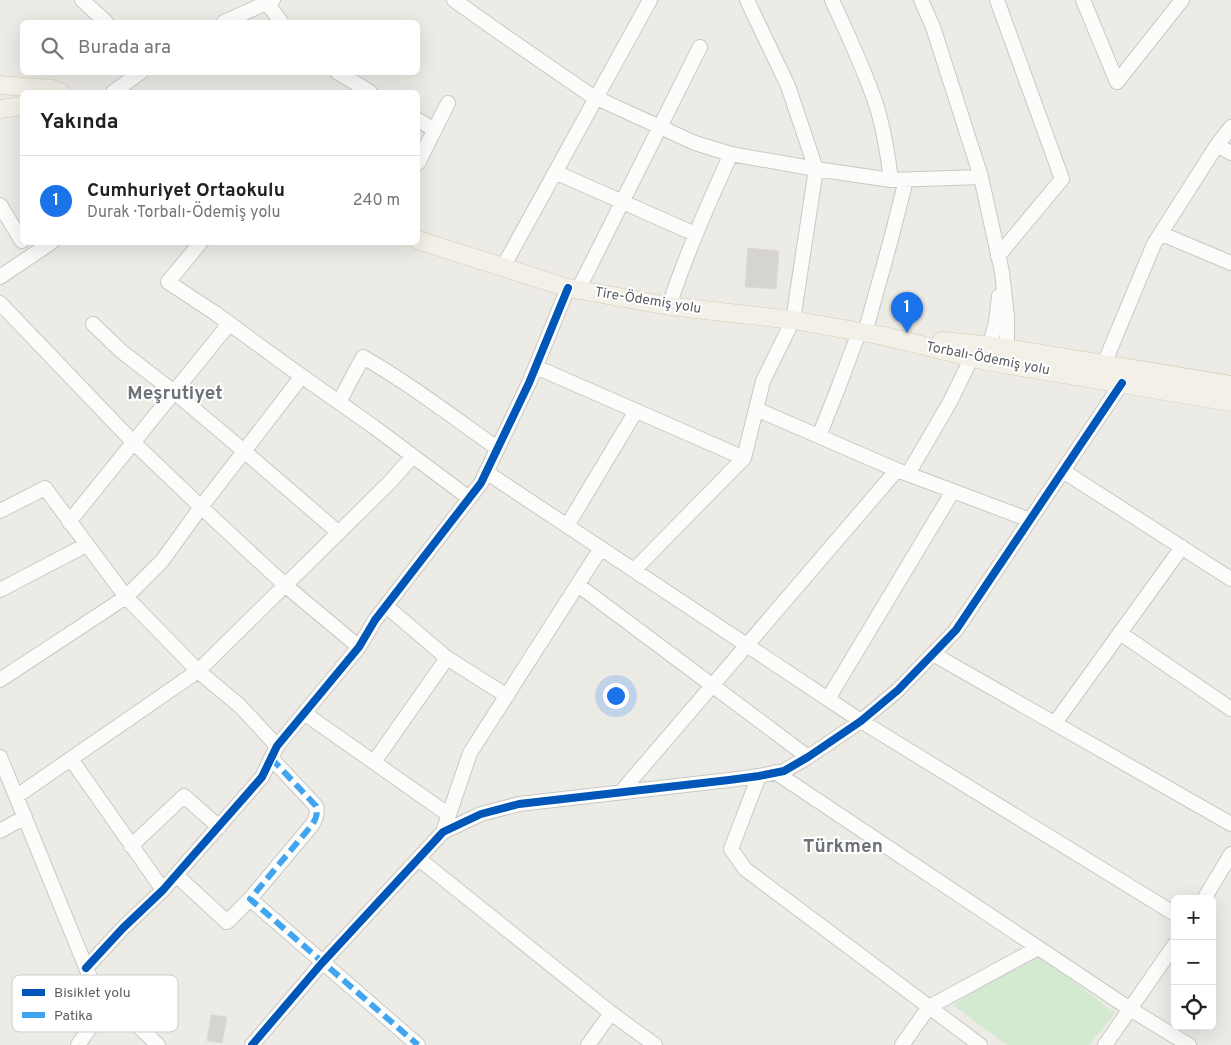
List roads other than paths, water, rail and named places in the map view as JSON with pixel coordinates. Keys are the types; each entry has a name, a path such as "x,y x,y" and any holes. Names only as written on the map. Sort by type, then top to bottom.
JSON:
{"main road":[{"path":"0,85 52,90"},
{"path":"0,109 20,106"},
{"name":"Tire-Ödemiş yolu","path":"420,241 573,289 669,306 793,320 884,336"},
{"name":"Torbalı-Ödemiş yolu","path":"884,336 982,355 1104,364 1231,385"},
{"name":"Torbalı-Ödemiş yolu","path":"1005,356 1122,384 1231,402"}],"street":[{"path":"82,0 104,20"},
{"path":"454,0 596,98 696,143 731,154 891,180 981,177"},
{"path":"503,267 650,0"},
{"path":"634,570 744,458 763,380 793,320 816,169 788,86 747,0"},
{"path":"832,0 865,75 877,108 886,142 891,180"},
{"path":"921,0 933,27 981,177 1002,272 1008,317 1005,356"},
{"path":"997,0 1062,180 998,256"},
{"path":"1083,0 1117,82 1182,0"},
{"path":"228,20 261,3 279,20"},
{"path":"86,968 123,928 163,890 262,777 274,752 359,647 375,620 481,483 573,289 622,202 700,47"},
{"path":"116,90 136,75"},
{"path":"342,75 367,90"},
{"path":"420,159 448,103"},
{"path":"420,121 434,130"},
{"path":"1104,364 1154,244 1231,127"},
{"path":"1218,145 1231,153"},
{"path":"669,306 695,234 731,154"},
{"path":"555,172 695,234"},
{"path":"818,436 862,332 891,239 906,180"},
{"path":"0,205 20,237"},
{"path":"1162,234 1231,263"},
{"path":"25,245 32,256"},
{"path":"0,277 48,245"},
{"path":"199,245 168,282 374,427 469,498"},
{"path":"621,792 747,645 902,472 982,355 996,322 1002,272"},
{"path":"0,302 133,442 286,586 359,647"},
{"path":"93,324 121,350 174,392 339,533"},
{"path":"69,522 229,324"},
{"path":"339,402 363,357 497,448"},
{"path":"536,367 744,458"},
{"path":"0,680 126,597 162,561 302,376"},
{"path":"252,1045 322,963 443,832 481,814 519,804 759,776 784,771 861,721 898,690 956,630 1122,384"},
{"path":"756,409 902,472 1030,520"},
{"path":"567,526 636,411"},
{"path":"16,796 198,671 389,483 412,456"},
{"path":"1063,471 1231,579"},
{"path":"486,472 861,721 1171,912"},
{"path":"0,511 45,488 126,597 198,671 240,706 316,806 317,816 312,825 250,899 227,922 176,875"},
{"path":"828,698 953,492"},
{"path":"0,590 86,545"},
{"path":"1054,723 1182,547"},
{"path":"443,832 470,753 601,548"},
{"path":"578,585 808,756"},
{"path":"386,606 447,658 507,696"},
{"path":"1120,633 1231,709"},
{"path":"933,654 1231,824"},
{"path":"374,762 447,658"},
{"path":"304,713 449,815"},
{"path":"0,757 89,975"},
{"path":"71,759 163,890"},
{"path":"775,772 1130,1009 1188,1045"},
{"path":"759,776 731,849 745,869 980,1045"},
{"path":"131,846 184,796 219,827"},
{"path":"0,831 25,817"},
{"path":"1206,895 1231,854"},
{"path":"418,859 611,1013 655,1045"},
{"path":"250,899 418,1045"},
{"path":"902,1045 929,1007 1038,948"},
{"path":"1105,1045 1171,950"},
{"path":"588,1045 611,1013"},
{"path":"78,1045 87,1032"},
{"path":"144,1032 158,1045"}],"place":[{"name":"Cumhuriyet Ortaokulu","path":"907,333"}],"district":[{"name":"Meşrutiyet","path":"175,394"},
{"name":"Türkmen","path":"843,847"}]}
